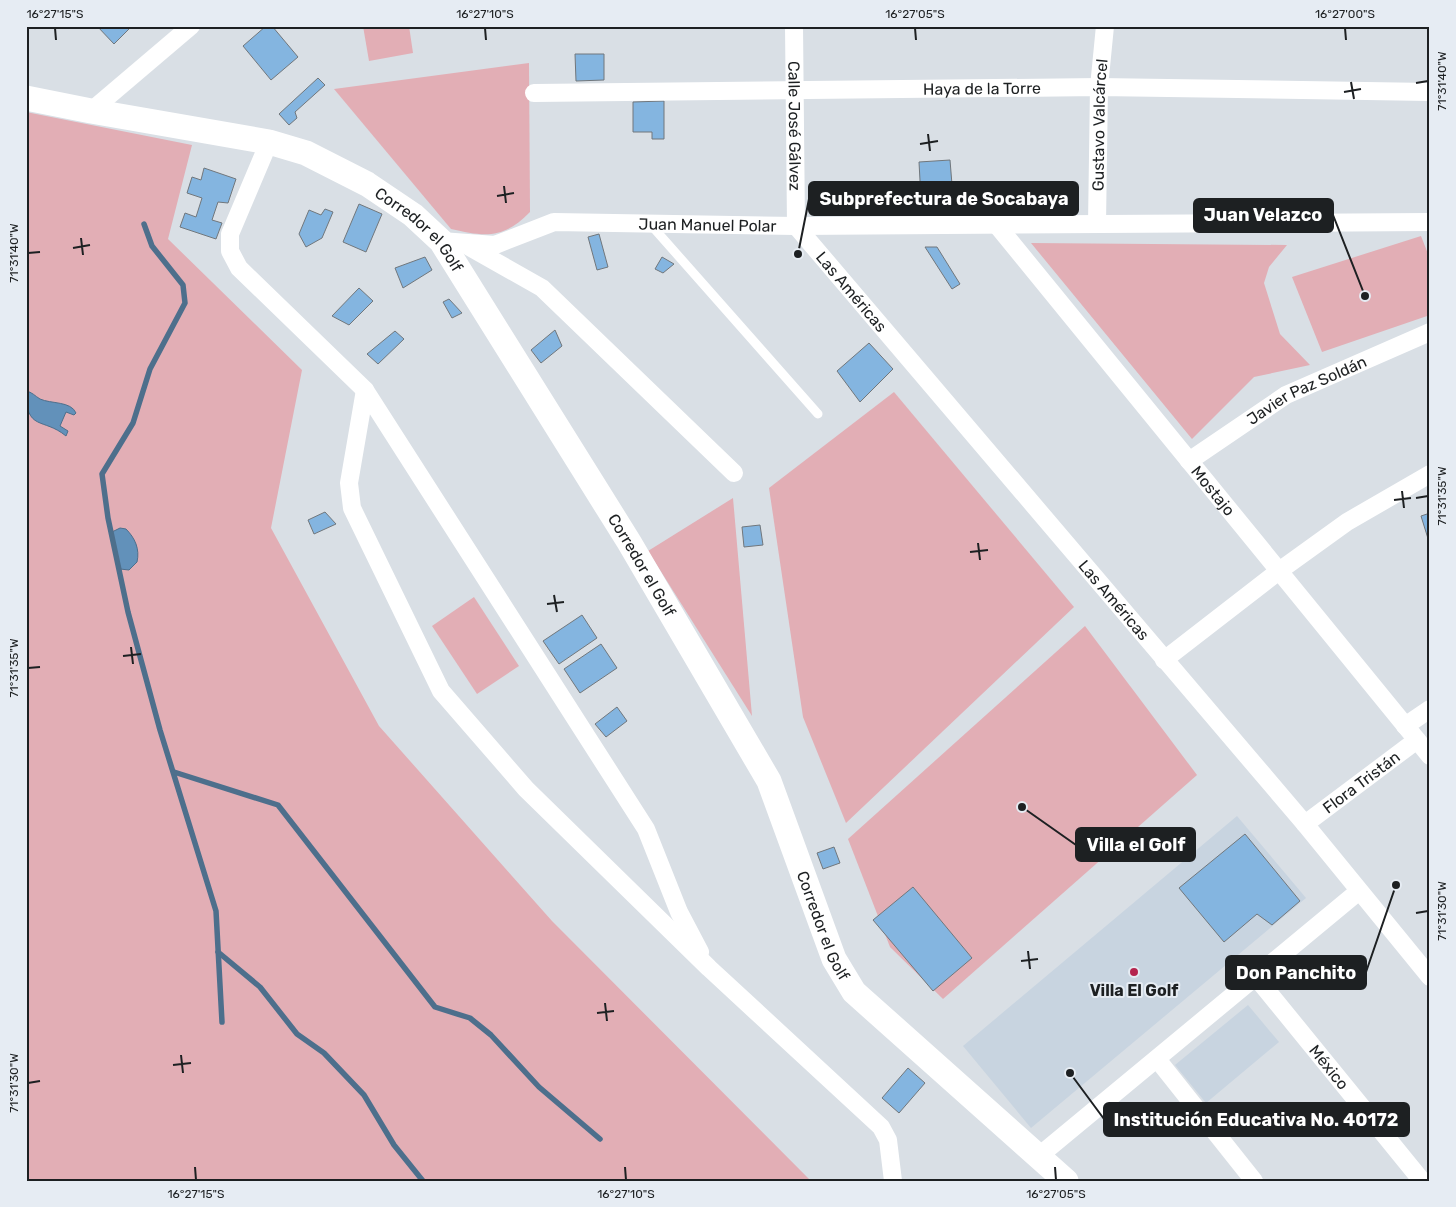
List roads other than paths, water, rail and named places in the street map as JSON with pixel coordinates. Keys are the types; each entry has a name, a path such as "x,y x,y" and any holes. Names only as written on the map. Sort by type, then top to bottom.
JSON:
{"street":[{"name":"Calle José Gálvez","path":"794,26 796,226"},
{"name":"Gustavo Valcárcel","path":"1097,224 1098,87 1105,26"},
{"path":"91,111 187,27"},
{"name":"Haya de la Torre","path":"534,93 1098,87 1430,92"},
{"name":"Corredor el Golf","path":"26,98 269,142 306,153 367,184 451,241 769,781 834,959 854,992 1066,1181"},
{"path":"269,142 230,234 230,251 239,268 366,390 646,829 679,912 709,968"},
{"name":"Juan Manuel Polar","path":"451,241 495,245 554,222 796,226 1430,222"},
{"name":"Mostajo","path":"996,224 1430,756"},
{"name":"Las Américas","path":"796,226 1305,824 1430,978"},
{"path":"451,241 542,288 734,473"},
{"name":"Javier Paz Soldán","path":"1189,461 1286,395 1430,332"},
{"path":"366,390 349,483 352,508 441,691 526,789 709,968 881,1127 888,1140 893,1181"},
{"path":"1164,660 1279,571 1347,522 1430,474"},
{"path":"1405,726 1430,709"},
{"name":"Flora Tristán","path":"1305,824 1417,740"},
{"path":"1039,1156 1359,891"},
{"name":"México","path":"1256,977 1422,1181"},
{"path":"1157,1059 1254,1181"}],"lane":[{"path":"650,223 818,414"}],"water":[{"path":"26,391 44,401 70,406 73,409 76,413 74,415 66,412 60,426 68,431 66,436 58,430 37,422 33,418 29,413"},
{"path":"120,528 126,529 129,532 137,548 137,562 129,570 120,569 112,532"}],"waterway":[{"path":"144,224 152,246 183,285 185,303 150,369 133,423 102,474 108,518 128,612 160,730 216,911 222,1022"},
{"path":"174,772 278,805 435,1007 470,1018 491,1035 539,1087 600,1139"},
{"path":"218,952 260,987 297,1034 324,1053 364,1095 394,1145 423,1181"}],"place":[{"name":"Subprefectura de Socabaya","path":"798,254"},
{"name":"Juan Velazco","path":"1365,296"},
{"name":"Villa el Golf","path":"1022,807"},
{"name":"Don Panchito","path":"1396,885"},
{"name":"Villa El Golf","path":"1134,972"},
{"name":"Institución Educativa No. 40172","path":"1070,1073"}]}
